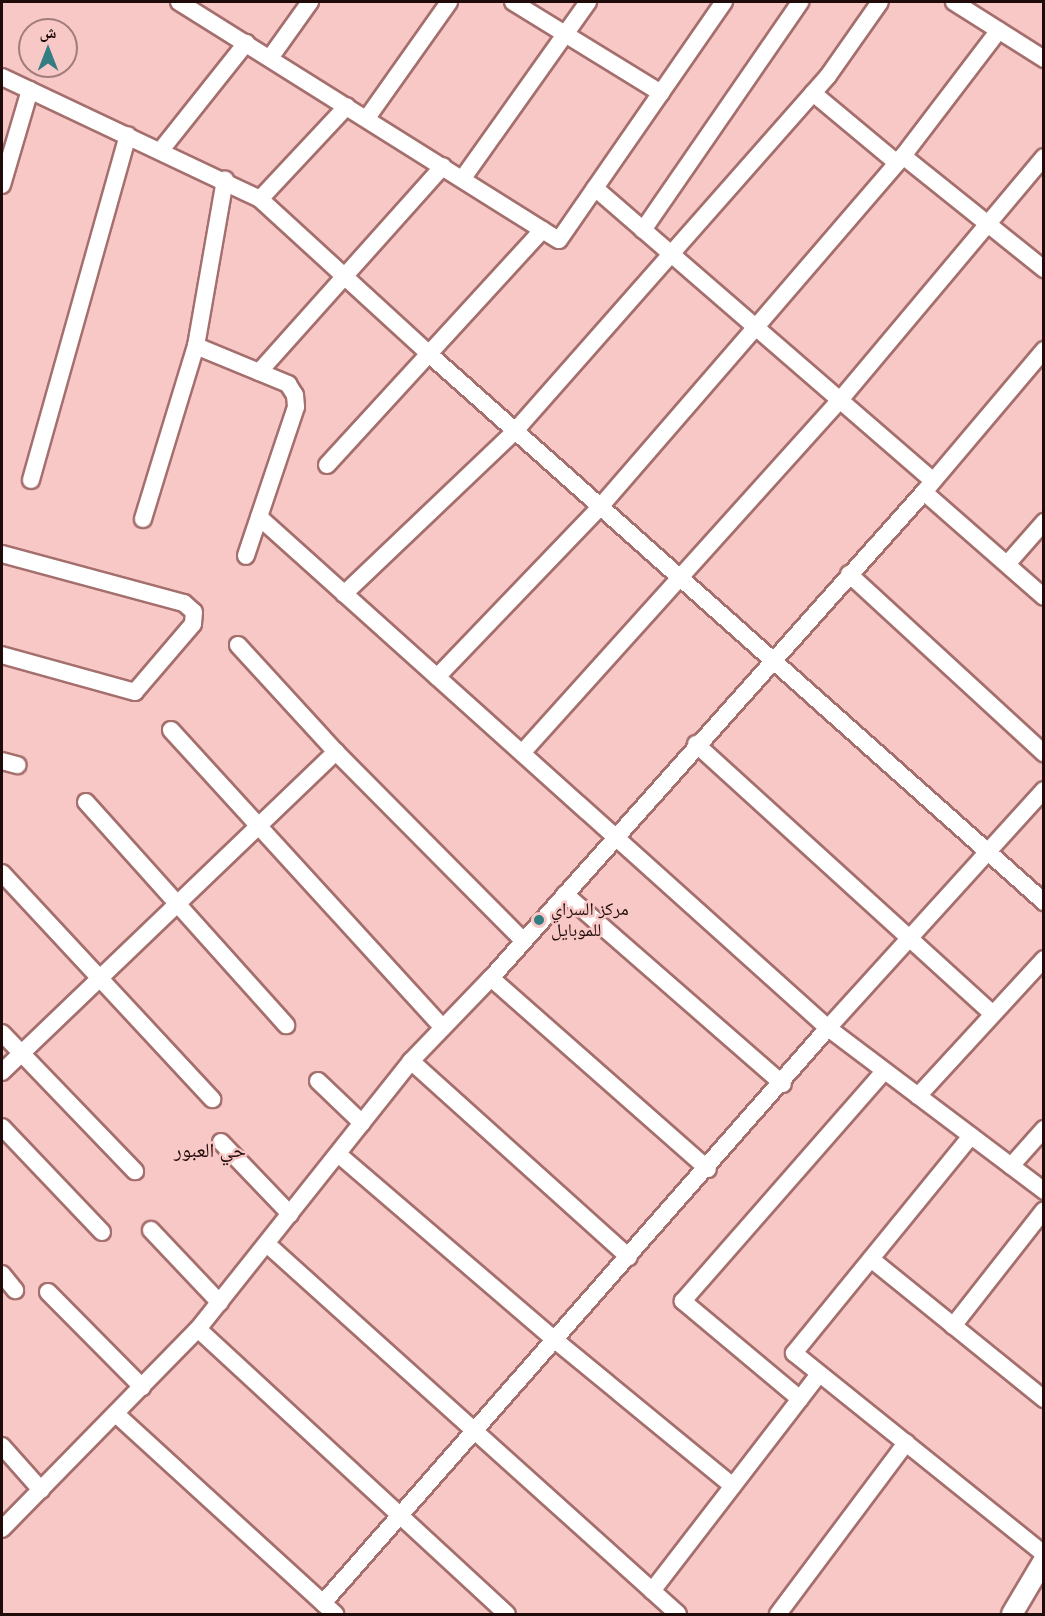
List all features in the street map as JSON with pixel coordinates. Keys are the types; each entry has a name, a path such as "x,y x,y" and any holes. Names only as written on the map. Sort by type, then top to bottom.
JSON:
{"main road":[{"path":"1012,1614 1044,1560"}],"street":[{"path":"179,2 559,240 724,2"},
{"path":"270,58 310,2"},
{"path":"367,118 449,2"},
{"path":"513,2 661,93"},
{"path":"463,178 588,2"},
{"path":"643,230 800,2"},
{"path":"344,594 515,431 813,93 880,2"},
{"path":"958,2 1044,59"},
{"path":"437,677 600,507 900,160 999,30"},
{"path":"160,150 246,43"},
{"path":"2,77 225,180 260,199 429,354 1044,902"},
{"path":"2,185 30,90"},
{"path":"813,93 988,224 1044,269"},
{"path":"260,199 347,106"},
{"path":"31,480 128,135"},
{"path":"522,753 840,400 1044,157"},
{"path":"259,372 343,275 443,166"},
{"path":"144,519 196,346 225,180"},
{"path":"595,188 840,400 1044,597"},
{"path":"327,465 542,230"},
{"path":"196,346 288,384 295,395 296,407 246,556"},
{"path":"2,1529 198,1329 411,1061 491,978 696,744 928,486 1044,350"},
{"path":"259,517 828,1028 1044,1191"},
{"path":"1008,563 1044,522"},
{"path":"2,554 184,603 194,612 193,624 135,692 2,655"},
{"path":"849,574 1044,753"},
{"path":"238,645 336,752 523,940"},
{"path":"171,730 257,828 443,1028"},
{"path":"696,744 993,1014"},
{"path":"2,1072 336,752"},
{"path":"116,1414 329,1609 400,1516 783,1084 828,1028 1044,790"},
{"path":"86,802 286,1025"},
{"path":"2,873 212,1099"},
{"path":"565,894 783,1084"},
{"path":"918,1096 1044,959"},
{"path":"491,978 708,1169"},
{"path":"2,1033 135,1171"},
{"path":"411,1061 629,1257"},
{"path":"800,1399 683,1301 884,1071"},
{"path":"318,1081 362,1123"},
{"path":"2,1127 102,1232"},
{"path":"1011,1166 1044,1129"},
{"path":"971,1136 794,1353 1044,1554"},
{"path":"221,1142 290,1214"},
{"path":"338,1154 555,1340 733,1486"},
{"path":"953,1326 1044,1210"},
{"path":"151,1230 220,1303"},
{"path":"267,1244 678,1614"},
{"path":"871,1259 1044,1399"},
{"path":"2,1274 15,1290"},
{"path":"48,1292 142,1388"},
{"path":"198,1329 507,1614"},
{"path":"652,1591 819,1374"},
{"path":"778,1614 906,1443"},
{"path":"2,1446 41,1490"}],"place":[{"name":"مركز السراي للموبايل","path":"539,920"}],"district":[{"name":"حي العبور","path":"210,1150"}]}
